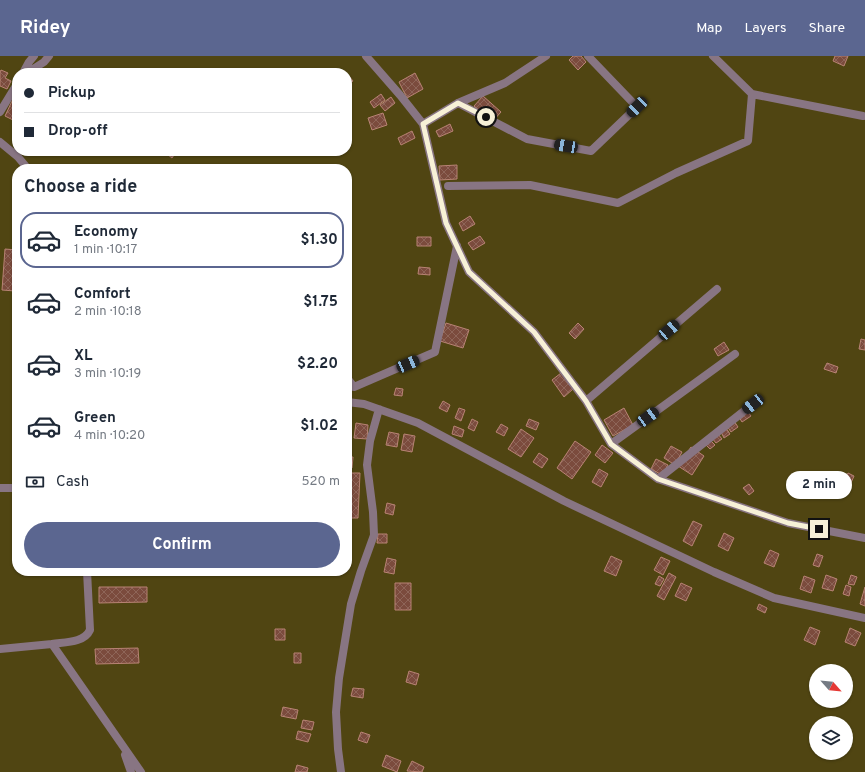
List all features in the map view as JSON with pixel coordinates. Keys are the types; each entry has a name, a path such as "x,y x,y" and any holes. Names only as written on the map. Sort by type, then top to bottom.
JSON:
{"street":[{"path":"26,68 34,56"},
{"path":"35,68 44,62 49,56"},
{"path":"366,56 423,124 446,223 469,272 534,332 586,401 611,444 658,479 788,523 865,538"},
{"path":"423,124 458,103 505,83 545,56"},
{"path":"458,103 527,139 591,151 637,107 588,56"},
{"path":"713,56 752,94 863,116"},
{"path":"0,112 12,92"},
{"path":"448,186 530,185 618,203 676,172 748,141 752,94"},
{"path":"0,142 12,153"},
{"path":"16,156 23,164"},
{"path":"352,385 354,388 435,352 457,246"},
{"path":"586,401 717,289"},
{"path":"611,444 735,354"},
{"path":"352,403 364,404 418,423 564,501 714,572 774,598 865,618"},
{"path":"658,479 753,404"},
{"path":"341,772 336,712 338,685 351,604 374,535 373,512 367,465 370,441 379,409"},
{"path":"0,488 12,488"},
{"path":"0,649 52,644 82,639 88,635 90,630 87,576"},
{"path":"52,644 141,772"},
{"path":"120,742 131,772"}],"building":[{"path":"573,56 581,56 586,62 578,70 569,60"},
{"path":"835,56 848,56 844,66 833,61"},
{"path":"1,70 8,73 5,78 11,81 7,89 0,86"},
{"path":"415,73 423,89 407,98 399,82"},
{"path":"381,94 385,100 374,108 370,102"},
{"path":"483,96 501,112 492,122 474,106"},
{"path":"391,97 395,103 385,111 380,105"},
{"path":"12,101 12,120 5,116"},
{"path":"383,113 387,125 372,130 368,118"},
{"path":"450,124 453,131 439,137 436,131"},
{"path":"412,131 415,138 401,145 398,138"},
{"path":"457,165 457,179 440,180 439,166"},
{"path":"470,216 475,224 463,231 459,223"},
{"path":"480,236 485,243 473,250 468,243"},
{"path":"417,237 431,237 431,246 417,246"},
{"path":"5,249 12,250 12,291 2,290"},
{"path":"419,267 430,268 430,275 418,274"},
{"path":"446,323 469,330 463,348 440,341"},
{"path":"578,323 584,329 575,339 569,333"},
{"path":"861,339 865,340 865,350 859,349"},
{"path":"724,342 729,350 718,356 714,349"},
{"path":"827,363 838,367 836,373 824,369"},
{"path":"561,373 573,389 564,397 552,380"},
{"path":"396,388 403,389 402,396 394,395"},
{"path":"443,401 450,405 447,412 439,408"},
{"path":"459,408 465,410 461,421 455,418"},
{"path":"624,408 633,425 613,436 604,420"},
{"path":"748,412 751,416 742,422 739,417"},
{"path":"472,419 478,422 474,431 468,428"},
{"path":"529,419 539,423 536,430 526,426"},
{"path":"734,421 738,427 731,432 727,426"},
{"path":"356,423 368,425 367,439 354,438"},
{"path":"501,424 508,428 504,436 496,432"},
{"path":"454,426 464,430 462,437 452,434"},
{"path":"726,428 730,434 724,438 721,432"},
{"path":"521,429 534,438 521,457 508,449"},
{"path":"389,432 399,434 397,447 386,445"},
{"path":"404,434 415,436 412,452 401,450"},
{"path":"718,434 722,439 716,443 712,438"},
{"path":"710,440 715,445 710,449 705,444"},
{"path":"575,441 591,452 572,479 557,468"},
{"path":"602,445 613,453 605,463 595,455"},
{"path":"671,446 682,452 675,465 664,458"},
{"path":"691,447 704,456 692,475 678,466"},
{"path":"539,453 548,459 542,468 533,462"},
{"path":"656,459 668,465 662,475 651,469"},
{"path":"599,469 608,474 601,487 592,482"},
{"path":"352,473 360,473 358,518 352,518"},
{"path":"848,473 854,476 850,485 843,482"},
{"path":"749,484 754,491 749,495 743,488"},
{"path":"387,503 395,505 393,515 385,513"},
{"path":"693,521 702,525 692,546 683,541"},
{"path":"724,533 734,538 728,551 718,546"},
{"path":"378,534 387,534 387,543 377,543"},
{"path":"770,550 779,554 774,567 764,563"},
{"path":"817,554 823,556 819,567 813,565"},
{"path":"611,556 622,561 616,576 604,571"},
{"path":"661,557 670,561 663,575 654,570"},
{"path":"387,558 396,560 394,574 384,572"},
{"path":"669,573 676,577 664,600 657,596"},
{"path":"826,575 837,579 833,591 822,588"},
{"path":"851,575 857,577 854,585 848,584"},
{"path":"659,576 664,579 660,586 655,584"},
{"path":"804,576 815,580 811,593 800,589"},
{"path":"395,583 411,583 411,610 395,610"},
{"path":"681,583 692,588 686,601 675,596"},
{"path":"846,585 851,587 849,596 843,594"},
{"path":"99,587 147,587 147,602 99,603"},
{"path":"865,587 865,606 860,604"},
{"path":"759,604 767,608 765,613 757,609"},
{"path":"810,627 820,631 815,645 804,640"},
{"path":"850,628 861,633 855,646 845,642"},
{"path":"275,629 285,629 285,640 275,640"},
{"path":"138,648 139,663 96,664 95,649"},
{"path":"294,653 301,653 301,663 294,663"},
{"path":"409,671 419,674 416,685 406,682"},
{"path":"353,688 364,689 363,698 351,696"},
{"path":"283,707 298,710 296,719 281,716"},
{"path":"303,720 314,722 312,730 301,728"},
{"path":"298,731 311,734 308,742 296,739"},
{"path":"361,732 370,735 367,743 358,740"},
{"path":"386,755 401,761 397,772 382,766"},
{"path":"412,761 424,767 422,772 407,771"},
{"path":"297,765 308,768 307,772 295,772"}],"route":[{"path":"486,117 458,103 423,124 446,223 469,272 534,332 586,401 611,444 658,479 788,523 819,529"}]}
